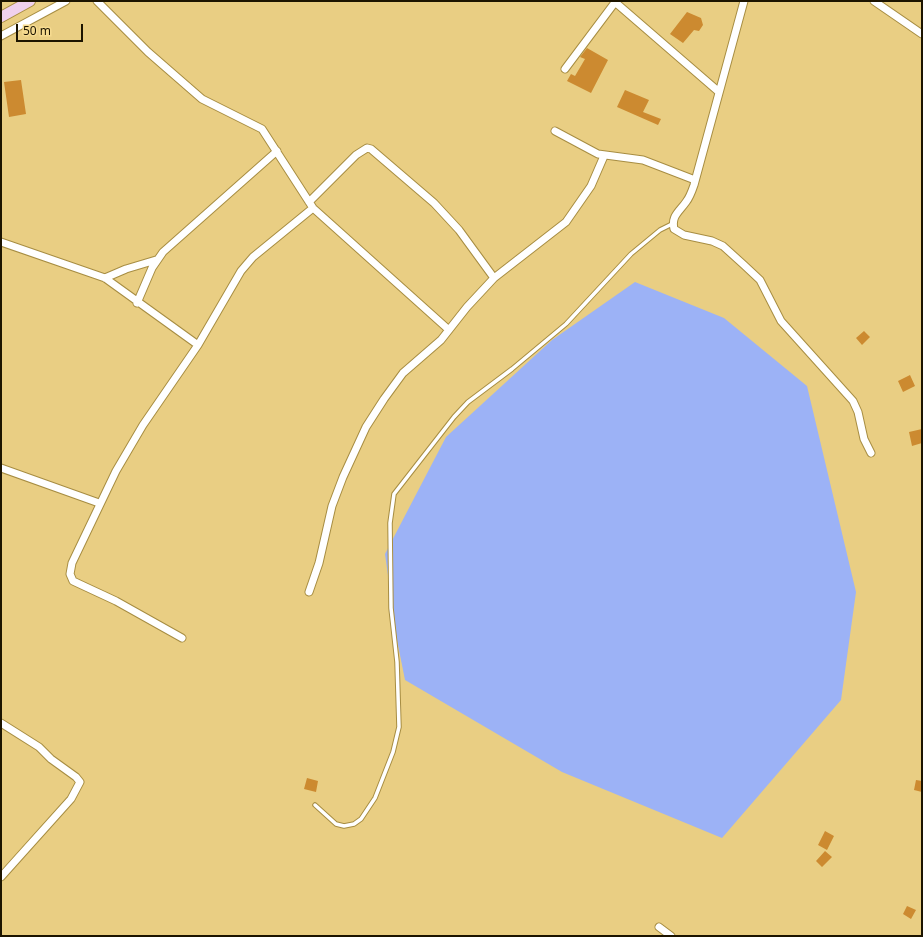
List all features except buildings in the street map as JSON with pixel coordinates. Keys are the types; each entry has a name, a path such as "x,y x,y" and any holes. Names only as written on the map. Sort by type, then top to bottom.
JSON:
{"main road":[{"path":"1,17 30,1"}],"street":[{"path":"1,36 66,1"},
{"path":"97,1 148,52 202,99 260,128 277,150 311,205 449,330"},
{"path":"744,1 695,180 686,202 677,211 672,224 677,232 712,241 723,246 760,280 781,321 853,402 858,412 864,439 871,452"},
{"path":"874,1 922,34"},
{"path":"565,69 616,2 720,92"},
{"path":"555,131 593,152 604,156 643,160 695,180"},
{"path":"182,638 116,601 79,585 71,577 72,563 99,503 143,425 198,345 246,264 311,205 356,155 367,148 371,149 434,202 459,230 494,278"},
{"path":"137,303 156,260 169,245 277,150"},
{"path":"309,592 319,563 332,506 343,477 366,427 384,399 403,373 449,330 467,307 494,278 566,222 591,186 604,156"},
{"path":"1,242 105,278 137,303 198,345"},
{"path":"105,278 126,269 156,260"},
{"path":"1,468 99,503"},
{"path":"1,723 39,747 51,759 76,776 80,782 71,799 1,877"},
{"path":"659,927 671,936"}],"lane":[{"path":"315,805 336,824 344,826 354,824 361,819 375,798 394,752 399,727 397,662 391,608 391,516 394,494 454,417 468,402 561,328 631,254 660,230 672,224"}],"shaded area":[{"path":"635,282 724,318 807,386 856,592 841,700 722,838 562,772 405,680 397,640 385,554 446,437 552,340"}]}
